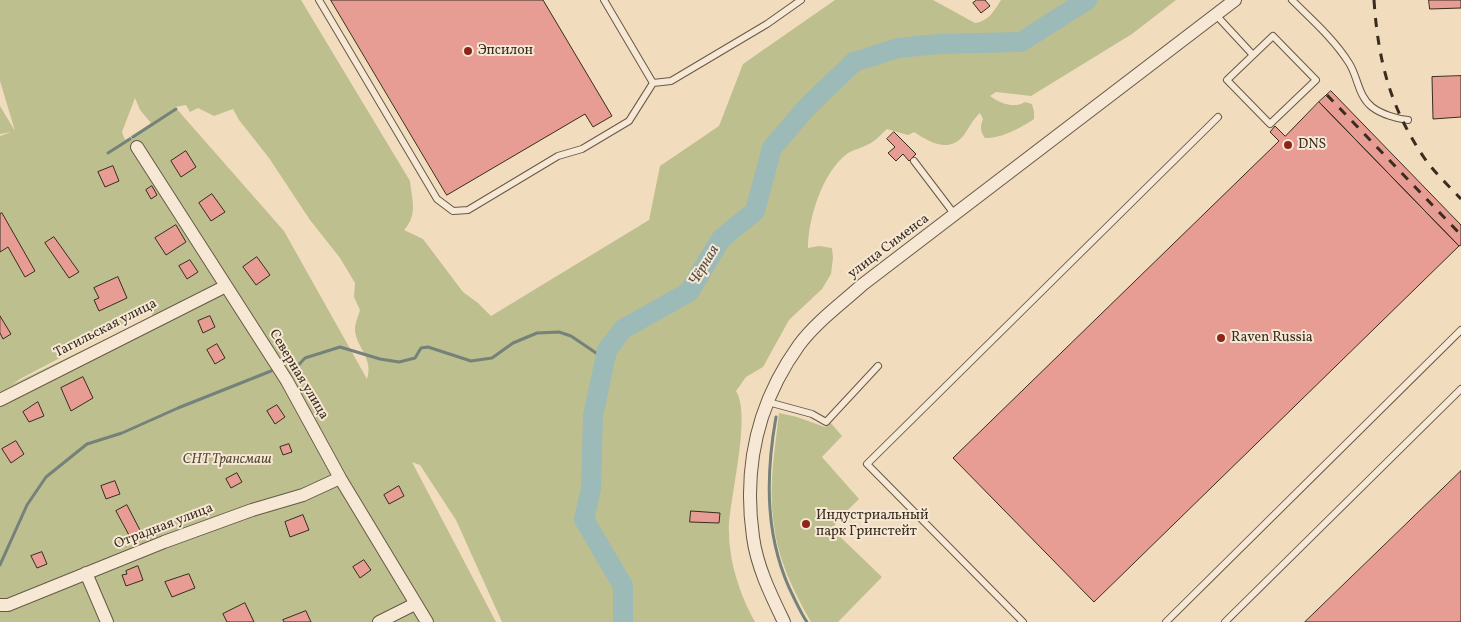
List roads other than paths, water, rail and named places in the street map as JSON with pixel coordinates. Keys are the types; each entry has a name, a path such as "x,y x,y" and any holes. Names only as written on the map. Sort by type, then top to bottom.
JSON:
{"street":[{"name":"улица Сименса","path":"784,622 765,583 753,538 750,491 759,422 776,382 800,344 829,313 862,285 1235,0"},
{"name":"Северная улица","path":"137,147 287,381 340,478 426,622"},
{"name":"Тагильская улица","path":"0,400 226,286"},
{"name":"Отрадная улица","path":"0,605 8,604 243,513 303,495 340,478"},
{"path":"86,573 107,622"},
{"path":"380,622 415,604"}],"lane":[{"path":"319,0 437,199 454,210 468,210 558,156 582,149 629,121 653,82"},
{"path":"604,0 653,82"},
{"path":"653,82 671,81 767,24 801,0"},
{"path":"1292,0 1336,45 1350,65 1360,92 1372,107 1390,116 1408,120"},
{"path":"1216,15 1253,55"},
{"path":"1273,36 1316,80 1270,124 1227,80 1253,55 1273,36"},
{"path":"1023,622 867,464 1218,117"},
{"path":"914,161 955,215"},
{"path":"1166,622 1461,330"},
{"path":"767,401 812,414 826,422 878,366"},
{"path":"1225,622 1461,389"}],"waterway":[{"name":"Чёрная","path":"623,622 623,586 584,519 591,489 593,416 607,350 623,329 689,292 721,239 755,211 772,148 807,107 854,62 898,48 939,44 1021,42 1087,0"},
{"path":"133,137 176,109"},
{"path":"108,153 130,139"},
{"path":"292,372 305,358 340,347 380,359 399,362 415,358 421,348 428,347 471,361 492,358 513,343 537,333 559,332 571,336 605,359"},
{"path":"0,565 27,505 46,477 87,444 122,433 178,408 271,371"},
{"path":"776,417 772,440 769,486 773,532 784,576 807,622"}],"railway":[{"path":"1374,0 1383,63 1388,83 1403,121 1425,159 1461,199"},
{"path":"1327,95 1461,235"}],"place":[{"name":"Эпсилон","path":"468,51"},
{"name":"DNS","path":"1288,145"},
{"name":"Raven Russia","path":"1221,338"},
{"name":"Индустриальный парк Гринстейт","path":"806,524"}],"park label":[{"name":"СНТ Трансмаш","path":"227,460"}]}
